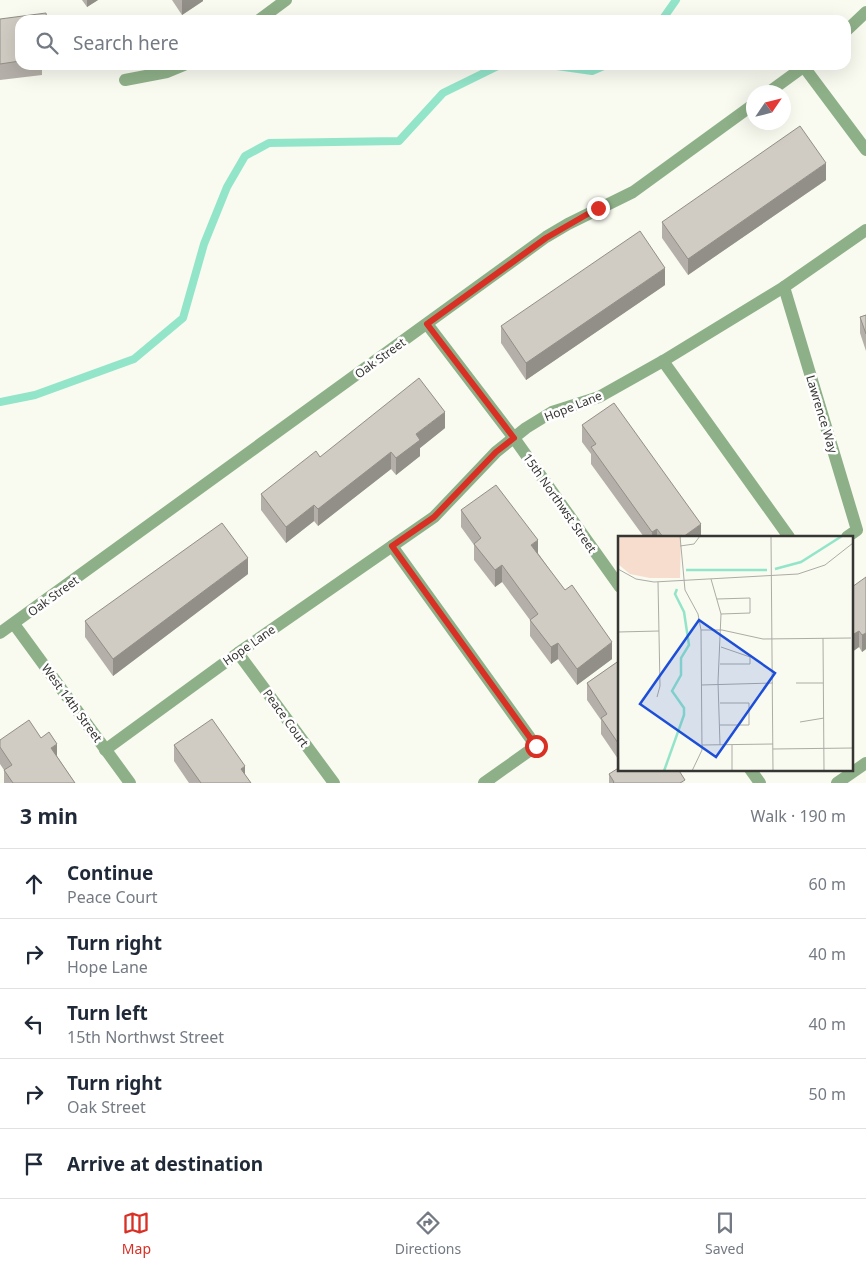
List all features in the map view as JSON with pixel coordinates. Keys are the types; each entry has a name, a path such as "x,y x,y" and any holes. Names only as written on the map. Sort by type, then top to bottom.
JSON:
{"street":[{"path":"266,15 286,0"},
{"path":"851,26 866,12"},
{"path":"125,80 172,70"},
{"path":"779,85 799,70"},
{"path":"808,70 866,150"},
{"name":"Oak Street","path":"0,633 546,238 568,224 633,192 746,110"},
{"name":"Hope Lane","path":"106,750 238,653 434,517 496,452 526,428 552,412 600,397 663,361 784,287 866,230"},
{"name":"Lawrence Way","path":"784,287 857,530 848,536"},
{"name":"15th Northwst Street","path":"427,324 514,438 618,584"},
{"path":"663,361 787,536"},
{"path":"392,546 536,746 484,783"},
{"name":"West 14th Street","path":"14,624 130,783"},
{"name":"Peace Court","path":"238,653 334,783"},
{"path":"838,783 866,763"},
{"path":"751,770 760,783"}],"building":[{"path":"15,17 15,62 0,64 0,19"},
{"path":"800,126 826,163 688,259 662,222"},
{"path":"640,231 665,268 526,363 501,326"},
{"path":"866,315 866,334 860,317"},
{"path":"419,378 445,412 416,434 420,440 396,458 391,452 318,509 314,505 286,527 261,494 316,451 320,457"},
{"path":"614,403 701,524 684,536 662,536 657,529 652,532 591,447 596,444 582,425"},
{"path":"496,485 538,540 531,545 565,590 572,585 612,642 577,669 558,643 551,647 530,620 538,614 502,565 495,570 474,544 481,538 461,510"},
{"path":"222,523 248,558 113,659 85,621"},
{"path":"866,577 866,633 862,635 859,631 854,634 854,586"},
{"path":"618,661 618,743 601,718 607,714 587,683"},
{"path":"212,719 245,766 241,769 251,783 201,783 174,745"},
{"path":"29,720 41,738 49,732 57,744 51,748 75,783 13,783 4,770 12,765 0,747 0,740"},
{"path":"618,768 618,770 679,770 685,780 680,783 613,783 609,774"}],"waterway":[{"path":"666,15 676,0"},
{"path":"0,402 35,395 134,359 183,318 204,244 227,187 245,156 269,143 399,141 443,93 490,70"},
{"path":"585,70 594,70"}],"route":[{"path":"536,746 392,546 434,517 496,452 514,438 427,324 546,238 598,208"}]}
